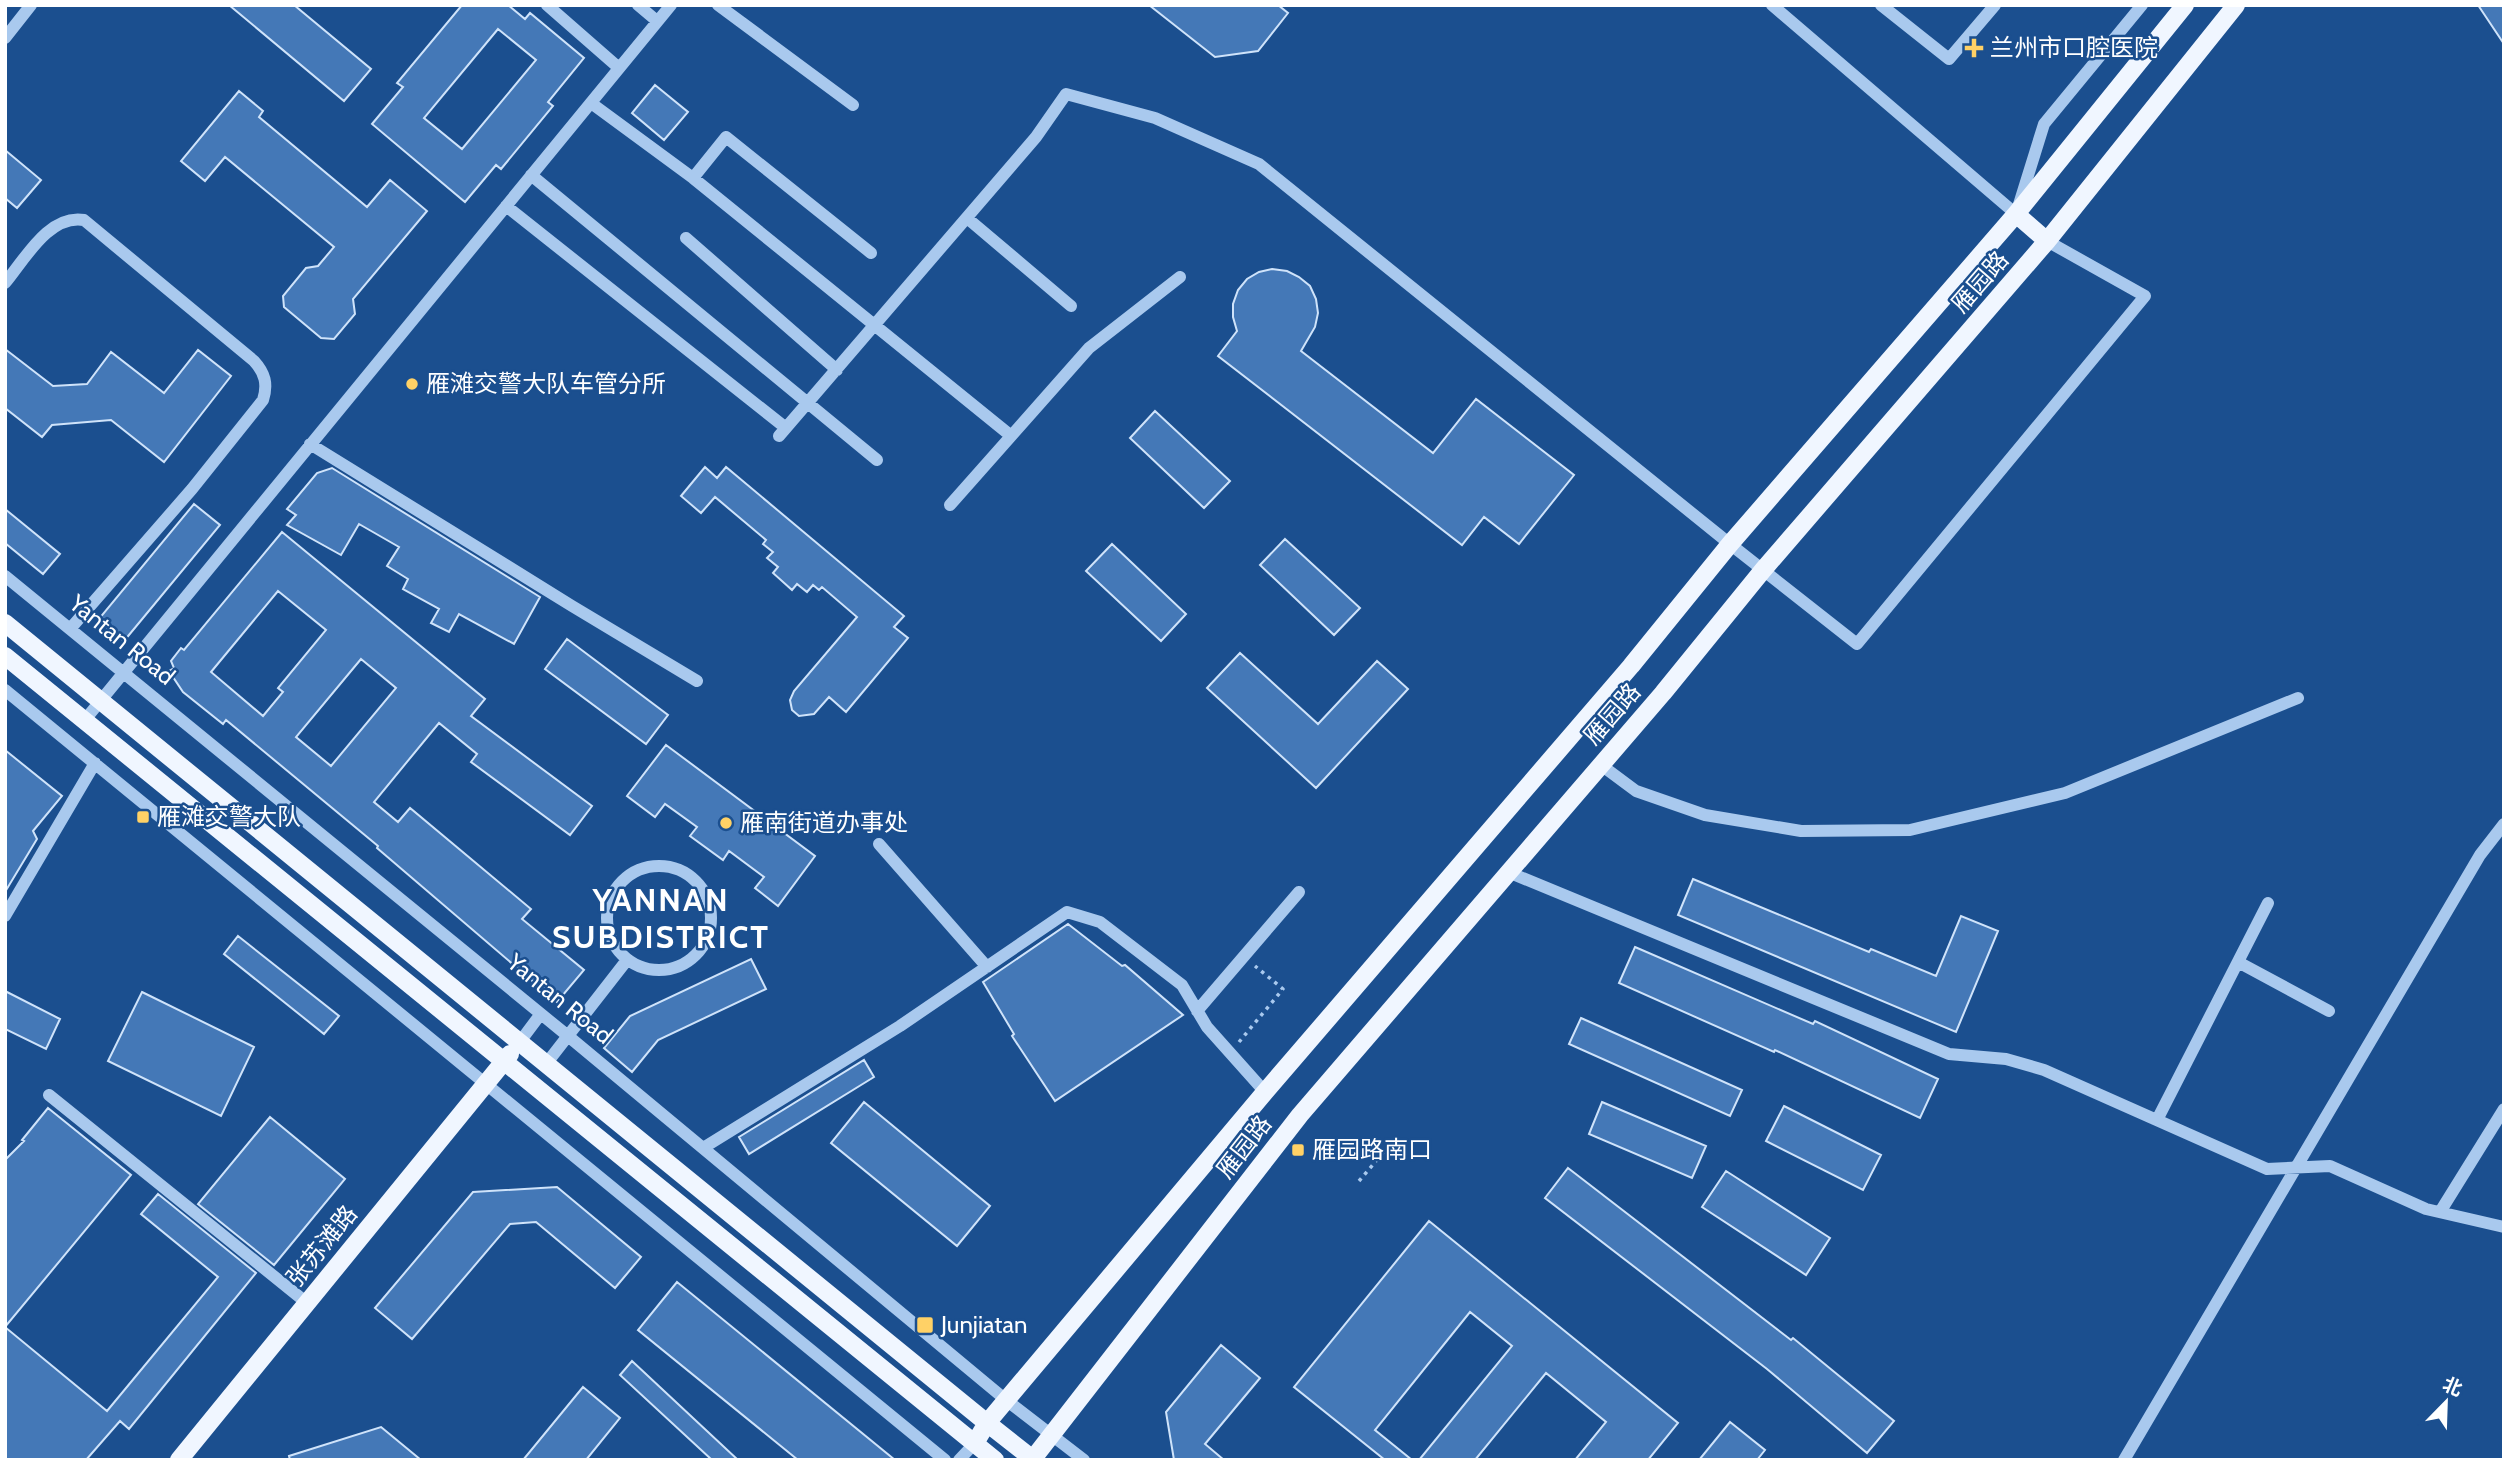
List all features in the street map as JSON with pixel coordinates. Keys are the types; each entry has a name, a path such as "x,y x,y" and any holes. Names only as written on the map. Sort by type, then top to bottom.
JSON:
{"main road":[{"name":"雁园路","path":"975,1443 986,1423 1265,1092 1631,666 1730,544 2016,214 2185,5"},
{"name":"雁园路","path":"1033,1459 1300,1115 1601,765 1763,569 2047,242 2236,5"},
{"path":"2016,214 2047,242"},
{"path":"5,623 1033,1459"},
{"path":"5,656 995,1460"},
{"name":"张苏滩路","path":"179,1460 519,1043"}],"street":[{"path":"5,38 32,5"},
{"path":"547,5 619,68"},
{"path":"638,5 657,21"},
{"path":"84,721 671,5"},
{"path":"718,5 853,105"},
{"path":"1772,5 2016,214 2044,124 2142,5"},
{"path":"1881,5 1949,59 1995,5"},
{"path":"506,206 782,432 1036,137 1066,94 1155,118 1259,164 1857,644 2145,296 2047,242"},
{"path":"591,103 693,178 1010,435"},
{"path":"693,178 726,137 870,253"},
{"path":"531,175 877,460"},
{"path":"5,283 56,224 75,218 84,220 254,360 265,379 263,400 192,489 70,629"},
{"path":"967,218 1071,306"},
{"path":"686,238 837,370"},
{"path":"950,505 1089,348 1180,277"},
{"path":"310,444 697,681"},
{"name":"Yantan Road","path":"5,576 568,1036 1006,1400 1084,1460"},
{"path":"5,690 946,1460"},
{"path":"1601,765 1636,790 1705,816 1801,831 1910,830 2065,793 2298,698"},
{"path":"5,916 95,763"},
{"path":"2124,1460 2480,855 2504,824"},
{"path":"879,844 987,967"},
{"path":"652,866 672,867 691,876 705,891 712,911 710,931 702,950 686,963 667,971 646,969 627,960 614,945 607,925 608,905 617,886 632,873 652,866"},
{"path":"1508,872 1949,1055 2006,1059 2044,1070 2267,1169 2330,1166 2426,1209 2504,1227"},
{"path":"1197,1011 1299,892"},
{"path":"2157,1120 2268,903"},
{"path":"703,1149 900,1026 1067,912 1100,922 1182,985 1207,1027 1265,1092"},
{"path":"546,1064 627,960"},
{"path":"2238,962 2329,1011"},
{"path":"519,1043 540,1015"},
{"path":"49,1095 307,1303"},
{"path":"2440,1212 2504,1109"},
{"path":"959,1460 975,1443"}],"path":[{"path":"1238,1043 1283,989 1244,956"},
{"path":"1359,1181 1388,1147"}],"building":[{"path":"229,5 294,5 371,69 344,101"},
{"path":"462,5 508,5 525,19 530,13 584,58 548,102 553,106 501,169 496,165 465,202 372,124 403,87 397,83","holes":["498,29 536,60 462,149 424,118"]},
{"path":"1149,5 1278,5 1288,13 1258,51 1215,57"},
{"path":"2478,5 2504,5 2504,44"},
{"path":"655,85 688,112 664,140 632,113"},
{"path":"239,91 263,111 259,117 367,207 390,180 427,211 353,299 355,314 334,339 321,338 284,307 283,296 306,268 318,266 334,247 225,157 205,181 181,161"},
{"path":"5,150 41,180 17,208 5,198"},
{"path":"1272,269 1287,271 1299,277 1310,286 1316,299 1318,313 1315,327 1301,351 1433,453 1476,399 1574,475 1519,544 1484,517 1462,545 1218,356 1237,331 1233,304 1238,290 1247,279"},
{"path":"5,349 53,386 87,384 111,352 164,393 198,350 231,376 164,462 111,420 52,425 42,437 5,408"},
{"path":"1155,411 1230,481 1204,508 1130,438"},
{"path":"705,467 717,478 726,467 904,616 894,627 908,638 846,712 829,697 814,714 799,716 792,710 790,700 794,691 857,617 822,587 819,590 813,585 807,592 797,584 792,590 773,573 778,567 767,558 773,552 763,544 766,540 715,497 701,513 681,496"},
{"path":"332,468 540,597 514,644 459,614 449,632 431,623 439,609 403,589 408,579 387,566 399,547 359,524 341,555 287,525 296,515 287,509 317,473"},
{"path":"194,504 220,525 124,641 98,620"},
{"path":"5,509 60,554 43,574 5,543"},
{"path":"282,532 485,699 471,716 592,806 570,835 471,762 477,754 439,723 374,802 398,822 410,808 531,909 522,919 584,970 557,1002 377,848 378,846 226,720 223,724 183,692 169,671 174,668 171,661 181,648 184,650","holes":["278,591 326,630 278,688 283,692 263,716 211,672","361,659 396,688 331,766 296,737"]},
{"path":"1285,539 1360,608 1334,635 1260,565"},
{"path":"1112,544 1186,614 1161,641 1086,571"},
{"path":"567,639 668,715 646,744 545,669"},
{"path":"1240,653 1318,724 1377,661 1408,689 1316,788 1207,688"},
{"path":"666,745 815,856 778,906 755,888 764,877 729,851 723,860 690,836 697,827 665,804 655,817 627,796"},
{"path":"5,750 62,796 33,831 37,839 5,892"},
{"path":"1693,879 1869,952 1871,949 1936,976 1961,916 1998,931 1956,1032 1678,915"},
{"path":"1068,924 1122,966 1125,965 1183,1015 1055,1101 1012,1036 1014,1034 983,982"},
{"path":"238,936 339,1016 324,1034 224,954"},
{"path":"1635,947 1813,1024 1815,1021 1938,1079 1920,1118 1775,1050 1774,1052 1619,983"},
{"path":"751,959 766,989 658,1040 632,1072 604,1048 630,1016"},
{"path":"5,991 60,1019 46,1049 5,1029"},
{"path":"142,992 254,1047 221,1116 108,1061"},
{"path":"1581,1018 1742,1090 1730,1116 1569,1044"},
{"path":"864,1060 874,1077 749,1154 739,1137"},
{"path":"864,1102 990,1206 957,1246 831,1143"},
{"path":"1602,1102 1706,1146 1692,1178 1589,1134"},
{"path":"1784,1106 1881,1155 1863,1190 1766,1141"},
{"path":"48,1108 131,1175 5,1327 5,1160 24,1141 22,1140"},
{"path":"270,1117 345,1179 274,1265 198,1204"},
{"path":"1568,1168 1791,1340 1793,1338 1894,1421 1867,1453 1767,1369 1545,1198"},
{"path":"1726,1171 1830,1238 1806,1275 1702,1207"},
{"path":"557,1187 641,1257 615,1288 536,1222 510,1224 412,1339 375,1308 473,1192"},
{"path":"158,1194 256,1273 129,1429 120,1421 86,1460 5,1460 5,1327 107,1411 218,1277 141,1214"},
{"path":"1429,1221 1678,1423 1648,1460 1575,1460 1606,1422 1546,1373 1475,1460 1419,1460 1512,1346 1470,1312 1375,1430 1412,1460 1385,1460 1294,1387"},
{"path":"677,1282 895,1460 798,1460 638,1330"},
{"path":"1221,1345 1260,1378 1205,1444 1224,1460 1174,1460 1166,1412"},
{"path":"632,1361 738,1460 712,1460 620,1375"},
{"path":"583,1387 620,1418 586,1460 523,1460"},
{"path":"1730,1422 1765,1450 1757,1460 1699,1460"},
{"path":"381,1427 421,1460 290,1460 289,1456"}],"place":[{"name":"兰州市口腔医院","path":"1974,48"},
{"name":"雁滩交警大队车管分所","path":"412,384"},
{"name":"雁滩交警大队","path":"143,817"},
{"name":"雁南街道办事处","path":"726,823"},
{"name":"雁园路南口","path":"1298,1150"},
{"name":"Junjiatan","path":"925,1325"}],"district":[{"name":"YANNAN SUBDISTRICT","path":"661,918"}]}
